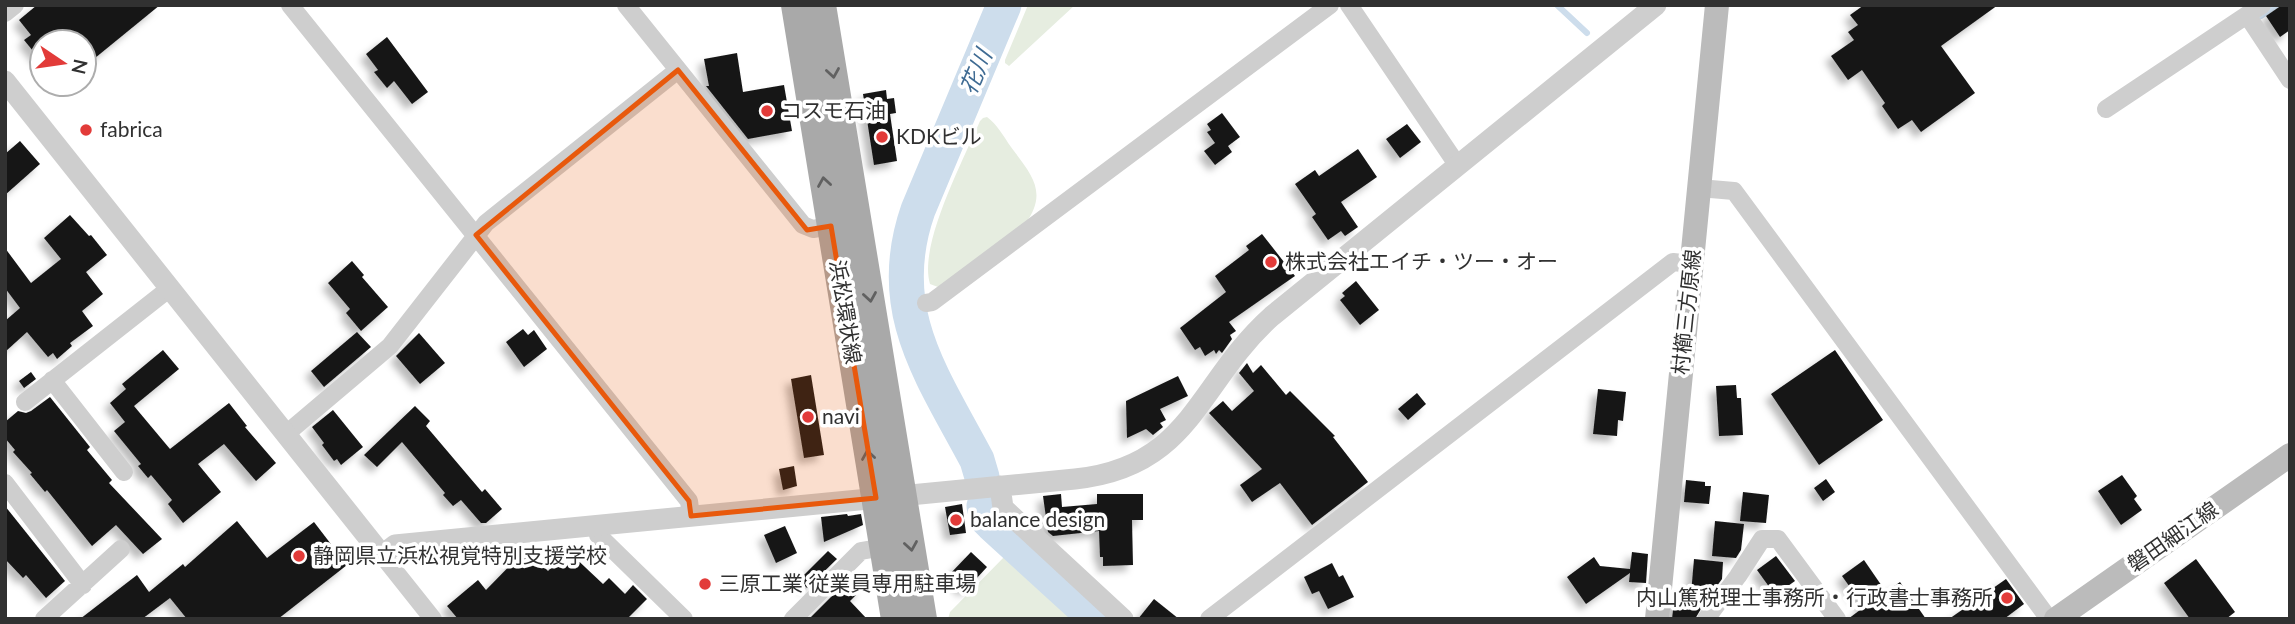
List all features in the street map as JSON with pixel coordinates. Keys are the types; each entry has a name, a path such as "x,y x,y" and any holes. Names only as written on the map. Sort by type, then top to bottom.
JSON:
{"main road":[{"name":"浜松環状線","path":"795,5 831,226 889,497 923,619"},
{"name":"浜松環状線","path":"822,5 889,497 884,547 895,619"},
{"name":"村櫛三方原線","path":"1657,619 1717,5"},
{"name":"磐田細江線","path":"2056,618 2290,455"}],"street":[{"path":"5,13 15,5"},
{"path":"290,5 689,501 691,516"},
{"path":"626,5 803,225 813,229 831,226"},
{"path":"926,303 932,302 1330,5"},
{"path":"1349,5 1458,166"},
{"path":"382,555 395,545 1098,477 1131,466 1161,448 1192,415 1227,364 1255,330 1656,5"},
{"path":"2106,109 2255,10 2290,80"},
{"path":"286,434 390,346 485,223 678,70"},
{"path":"5,81 433,619"},
{"path":"1699,188 1734,191 2056,618"},
{"path":"1209,619 1673,262 1691,264"},
{"path":"25,402 170,288"},
{"path":"52,380 124,472"},
{"path":"5,483 83,585"},
{"path":"1000,486 1003,508 1124,619"},
{"path":"597,525 598,535 684,619"},
{"path":"1706,619 1762,539 1778,539 1837,619"},
{"path":"793,619 861,551 884,547"},
{"path":"44,619 121,549"}],"highlighted area":[{"path":"678,70 807,230 831,226 876,498 691,516 689,501 476,235"}],"shaded area":[{"path":"1028,5 1075,5 1009,66 1005,60"},
{"path":"987,117 1031,175 1036,202 1025,224 938,287 930,284 928,267 936,225 980,121"},
{"path":"1007,554 1015,556 1083,619 948,619 950,612"}],"building":[{"path":"37,5 160,5 98,56 98,28 28,28 28,31 19,20"},
{"path":"1864,5 1998,5 1941,46 1975,93 1921,132 1912,120 1898,129 1882,106 1885,103 1862,70 1848,80 1831,56 1854,40 1848,32 1858,25 1850,15"},
{"path":"2282,5 2290,5 2290,30 2280,37 2266,16"},
{"path":"387,37 428,92 412,104 394,81 387,88 374,72 378,70 366,54"},
{"path":"737,53 743,92 784,85 792,131 748,139 706,86 709,86 704,59"},
{"name":"KDKビル","path":"886,90 887,99 894,98 896,113 890,114 897,161 874,165 863,94"},
{"path":"1222,113 1240,137 1228,146 1232,152 1215,165 1204,151 1215,143 1207,132 1211,130 1207,124"},
{"path":"1407,124 1421,142 1400,158 1386,139"},
{"path":"20,141 40,164 5,195 5,154"},
{"path":"1358,149 1377,177 1341,202 1358,227 1345,236 1341,231 1328,240 1312,217 1316,214 1295,184 1315,170 1319,176"},
{"path":"70,215 107,255 86,272 103,294 82,311 93,326 70,343 72,346 57,359 53,353 48,357 27,332 5,352 5,321 20,308 5,288 5,248 31,283 61,259 44,238"},
{"path":"1262,234 1295,276 1229,322 1236,331 1230,335 1232,339 1222,353 1219,350 1216,354 1214,350 1205,356 1200,347 1195,350 1180,328 1226,292 1215,276 1249,250 1246,246"},
{"path":"352,261 388,307 361,331 346,313 350,309 328,283"},
{"path":"1356,281 1379,310 1360,325 1340,300 1345,296 1342,293"},
{"path":"523,329 528,335 534,330 547,349 524,367 506,342"},
{"path":"357,332 371,347 324,387 311,371"},
{"path":"419,333 445,363 420,384 396,356"},
{"path":"163,350 179,369 134,406 170,449 229,403 247,426 245,427 276,463 256,481 224,444 198,464 221,492 183,523 168,504 172,500 151,475 148,478 138,466 141,464 114,431 125,422 110,403 126,389 122,384"},
{"path":"1835,350 1883,420 1819,465 1771,394"},
{"path":"1247,363 1253,373 1261,365 1286,395 1290,391 1335,436 1333,437 1368,482 1312,525 1280,483 1252,502 1240,485 1262,469 1209,413 1223,401 1232,411 1254,391 1239,373"},
{"path":"31,372 36,379 24,388 19,381"},
{"path":"811,375 824,455 804,458 791,379"},
{"path":"1178,376 1188,396 1160,409 1166,420 1160,423 1163,427 1153,435 1146,429 1127,438 1126,401"},
{"path":"1736,385 1737,398 1741,398 1743,435 1719,436 1716,386"},
{"path":"1598,389 1626,392 1623,421 1618,420 1617,436 1593,434"},
{"path":"1417,393 1426,404 1408,420 1398,409"},
{"path":"50,397 90,447 87,450 112,480 109,483 162,539 143,554 116,525 92,546 13,452 15,450 5,438 5,422 18,411 31,411"},
{"path":"415,406 430,421 426,426 482,492 485,489 502,509 486,523 481,523 461,500 453,506 402,442 377,467 364,455"},
{"path":"333,410 363,447 341,465 337,459 334,461 312,427"},
{"path":"794,466 797,486 783,490 779,469"},
{"path":"2122,475 2137,496 2134,499 2142,510 2121,525 2098,491"},
{"path":"1826,479 1835,492 1823,501 1814,488"},
{"path":"1686,480 1705,482 1705,486 1711,486 1709,504 1684,502"},
{"path":"1743,492 1769,495 1766,523 1740,521"},
{"path":"1061,494 1062,507 1097,504 1097,494 1143,494 1143,520 1132,520 1133,565 1103,566 1099,531 1053,536 1048,532 1043,496"},
{"path":"962,504 966,533 950,535 945,507"},
{"path":"5,506 65,581 46,598 26,575 23,578 5,559"},
{"path":"861,514 863,525 824,542 821,517"},
{"path":"237,521 267,558 314,522 347,565 278,619 187,619 170,598 142,619 80,619 137,575 149,592 183,564 185,567"},
{"path":"1715,521 1744,524 1741,550 1736,558 1712,556"},
{"path":"785,526 797,553 776,563 764,535"},
{"path":"526,549 548,571 568,551 603,584 609,578 625,594 633,585 647,599 627,619 458,619 447,606 478,580 486,590"},
{"path":"828,551 837,559 807,588 799,580"},
{"path":"971,552 987,567 965,591 949,575"},
{"path":"1632,552 1648,554 1646,583 1629,582 1630,573 1586,604 1567,577 1594,557 1600,566 1630,569"},
{"path":"1776,556 1795,581 1775,595 1757,570"},
{"path":"1694,559 1723,562 1722,579 1714,590 1709,589 1708,597 1695,619 1672,619 1675,593 1691,594"},
{"path":"2196,559 2235,612 2226,619 2190,619 2164,583"},
{"path":"1864,560 1886,592 1900,582 1926,619 1848,619 1864,607 1842,576"},
{"path":"1332,563 1339,577 1343,575 1354,597 1328,609 1319,591 1312,594 1304,577"},
{"path":"851,577 862,589 850,601 867,619 809,619"},
{"path":"2006,579 2024,604 2004,619 1949,619"},
{"path":"1154,599 1179,619 1138,619"}],"waterway":[{"name":"花川","path":"982,477 977,460 929,370 909,311 906,279 909,246 918,210 1004,5"},
{"path":"1557,5 1587,33"},
{"path":"2261,16 2277,5"},
{"path":"984,506 987,519 1096,619"}],"place":[{"name":"コスモ石油","path":"767,111"},
{"name":"fabrica","path":"86,130"},
{"name":"KDKビル","path":"882,137"},
{"name":"株式会社エイチ・ツー・オー","path":"1271,262"},
{"name":"navi","path":"808,417"},
{"name":"balance design","path":"956,520"},
{"name":"静岡県立浜松視覚特別支援学校","path":"299,556"},
{"name":"三原工業 従業員専用駐車場","path":"705,584"},
{"name":"内山篤税理士事務所・行政書士事務所","path":"2007,598"}]}
